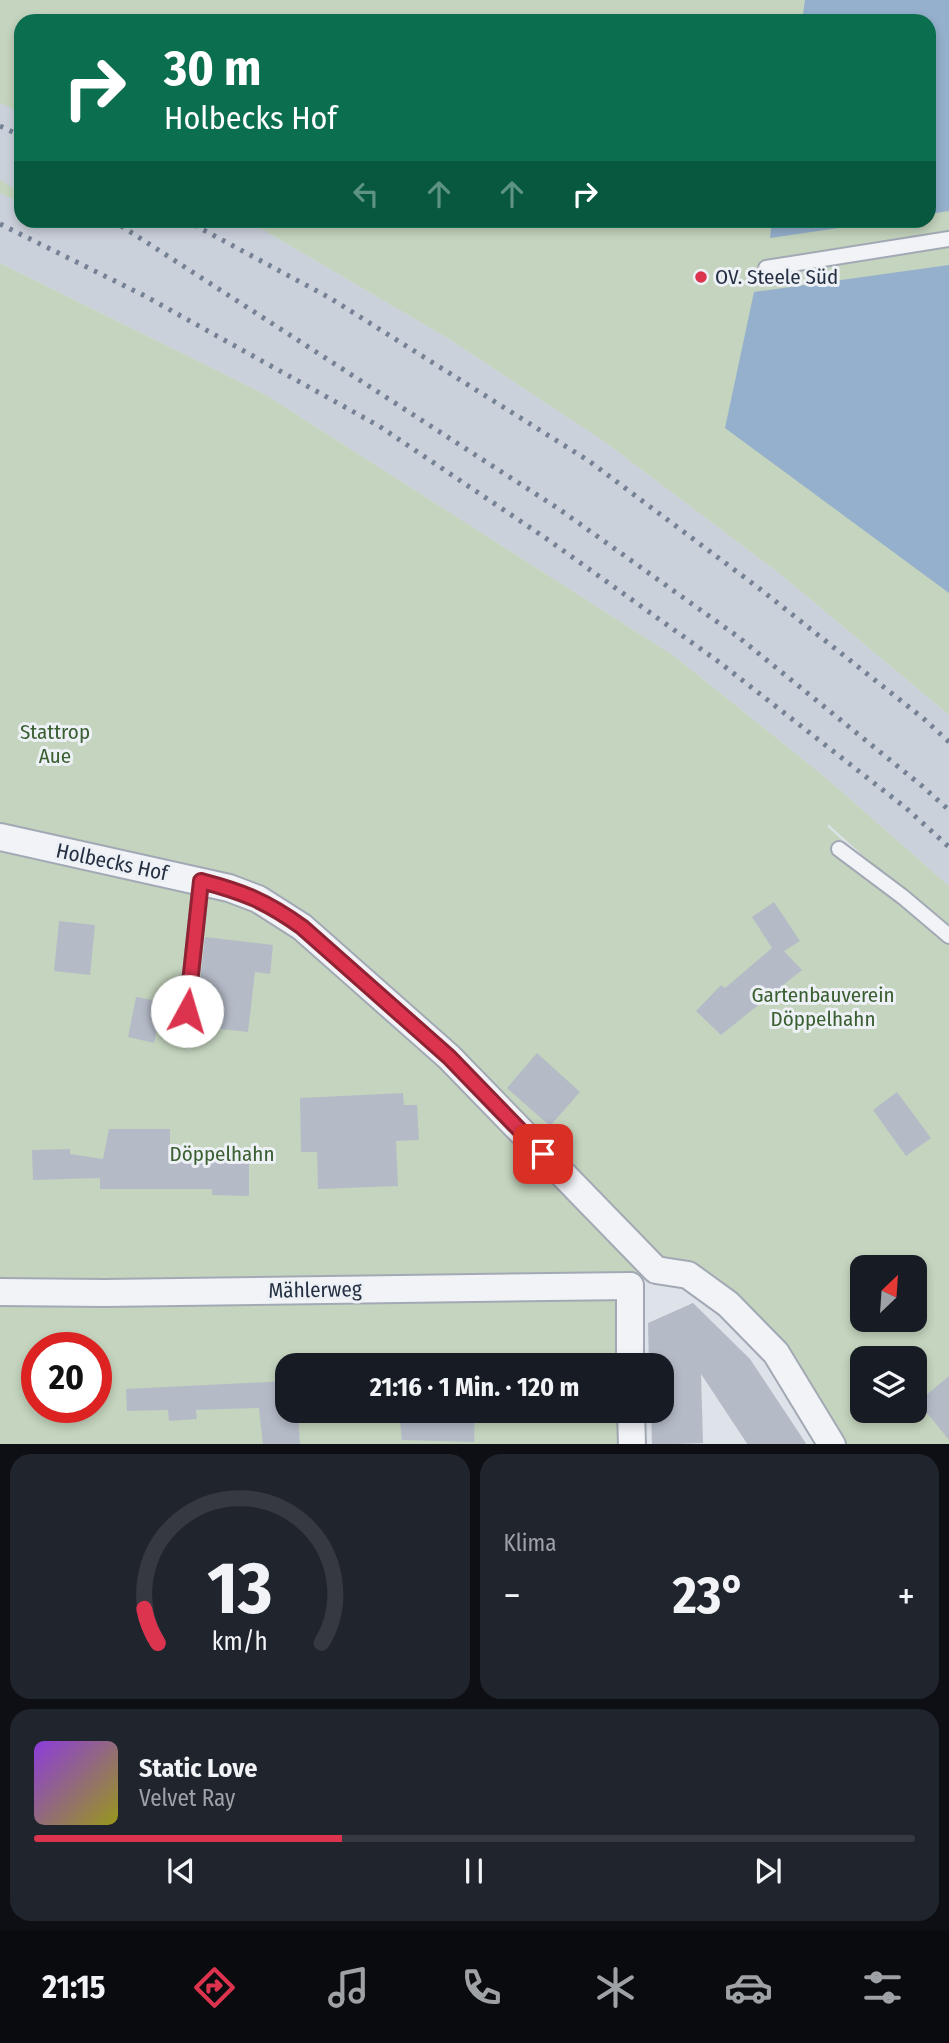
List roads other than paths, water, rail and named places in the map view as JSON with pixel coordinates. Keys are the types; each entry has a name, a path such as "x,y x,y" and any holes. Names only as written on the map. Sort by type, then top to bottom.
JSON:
{"street":[{"name":"Holbecks Hof","path":"0,838 229,888 258,899 281,912 302,927 449,1057 656,1270"},
{"path":"630,1353 630,1286 656,1270 688,1275 728,1304 776,1353 832,1444"},
{"name":"Mählerweg","path":"0,1292 630,1286"},
{"path":"631,1423 632,1444"}],"lane":[{"path":"766,268 949,239"},
{"path":"839,849 949,936"},
{"path":"187,1011 201,881"}],"water":[{"path":"805,0 949,0 949,211 936,213 936,14 803,14"},
{"path":"771,228 839,228 770,238"},
{"path":"949,265 949,593 725,428 754,292"}],"railway":[{"path":"0,126 14,133"},
{"path":"0,224 145,296 379,426 547,539 719,662 906,808 949,847"},
{"path":"124,228 559,509 737,636 949,810"},
{"path":"200,228 330,298 589,461 760,589 924,719 949,742"}],"place":[{"name":"OV. Steele Süd","path":"701,277"}],"park label":[{"name":"Stattrop Aue","path":"55,744"},
{"name":"Gartenbauverein Döppelhahn","path":"823,1007"},
{"name":"Döppelhahn","path":"222,1154"}]}
